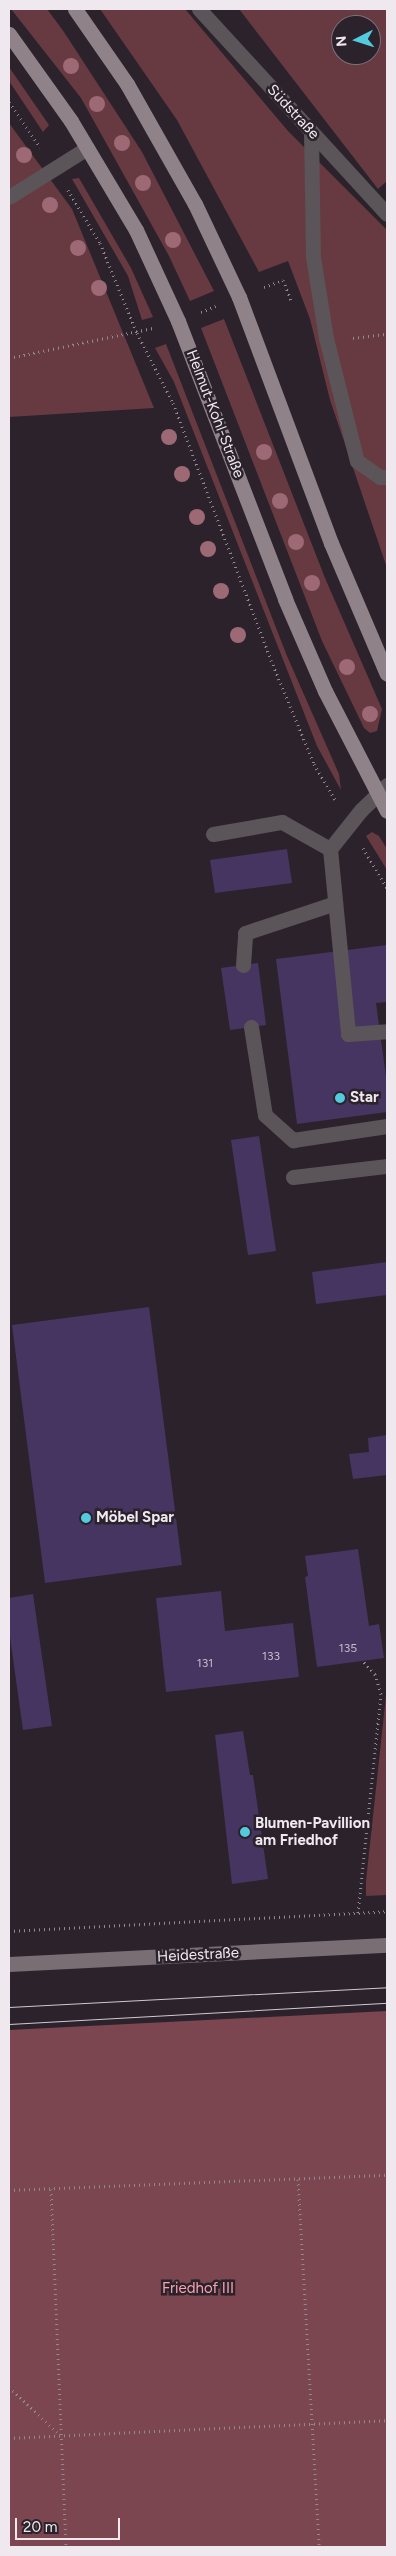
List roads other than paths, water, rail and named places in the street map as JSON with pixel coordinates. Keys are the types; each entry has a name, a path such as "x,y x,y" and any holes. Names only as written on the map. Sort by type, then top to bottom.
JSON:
{"main road":[{"path":"75,9 127,84 195,204 239,297 331,543 387,674"},
{"name":"Helmut-Kohl-Straße","path":"9,34 87,148 136,230 178,321 285,599 325,691 382,789 387,811"},
{"name":"Heidestraße","path":"9,1964 387,1945"}],"street":[{"name":"Südstraße","path":"199,9 387,214"},
{"path":"311,131 313,257 326,338 357,461 380,477 387,478"},
{"path":"9,197 87,148"},
{"path":"382,789 330,849 348,1034 387,1031"},
{"path":"213,834 282,822 330,849"},
{"path":"243,965 246,933 335,902"},
{"path":"251,1027 265,1116 292,1140 387,1126"},
{"path":"293,1177 387,1166"}],"tram line":[{"path":"9,2007 387,1987"},
{"path":"9,2024 387,2003"}],"place":[{"name":"Star","path":"340,1098"},
{"name":"Möbel Spar","path":"86,1518"},
{"name":"Blumen-Pavillion am Friedhof","path":"245,1832"}],"park label":[{"name":"Friedhof III","path":"198,2289"}]}
